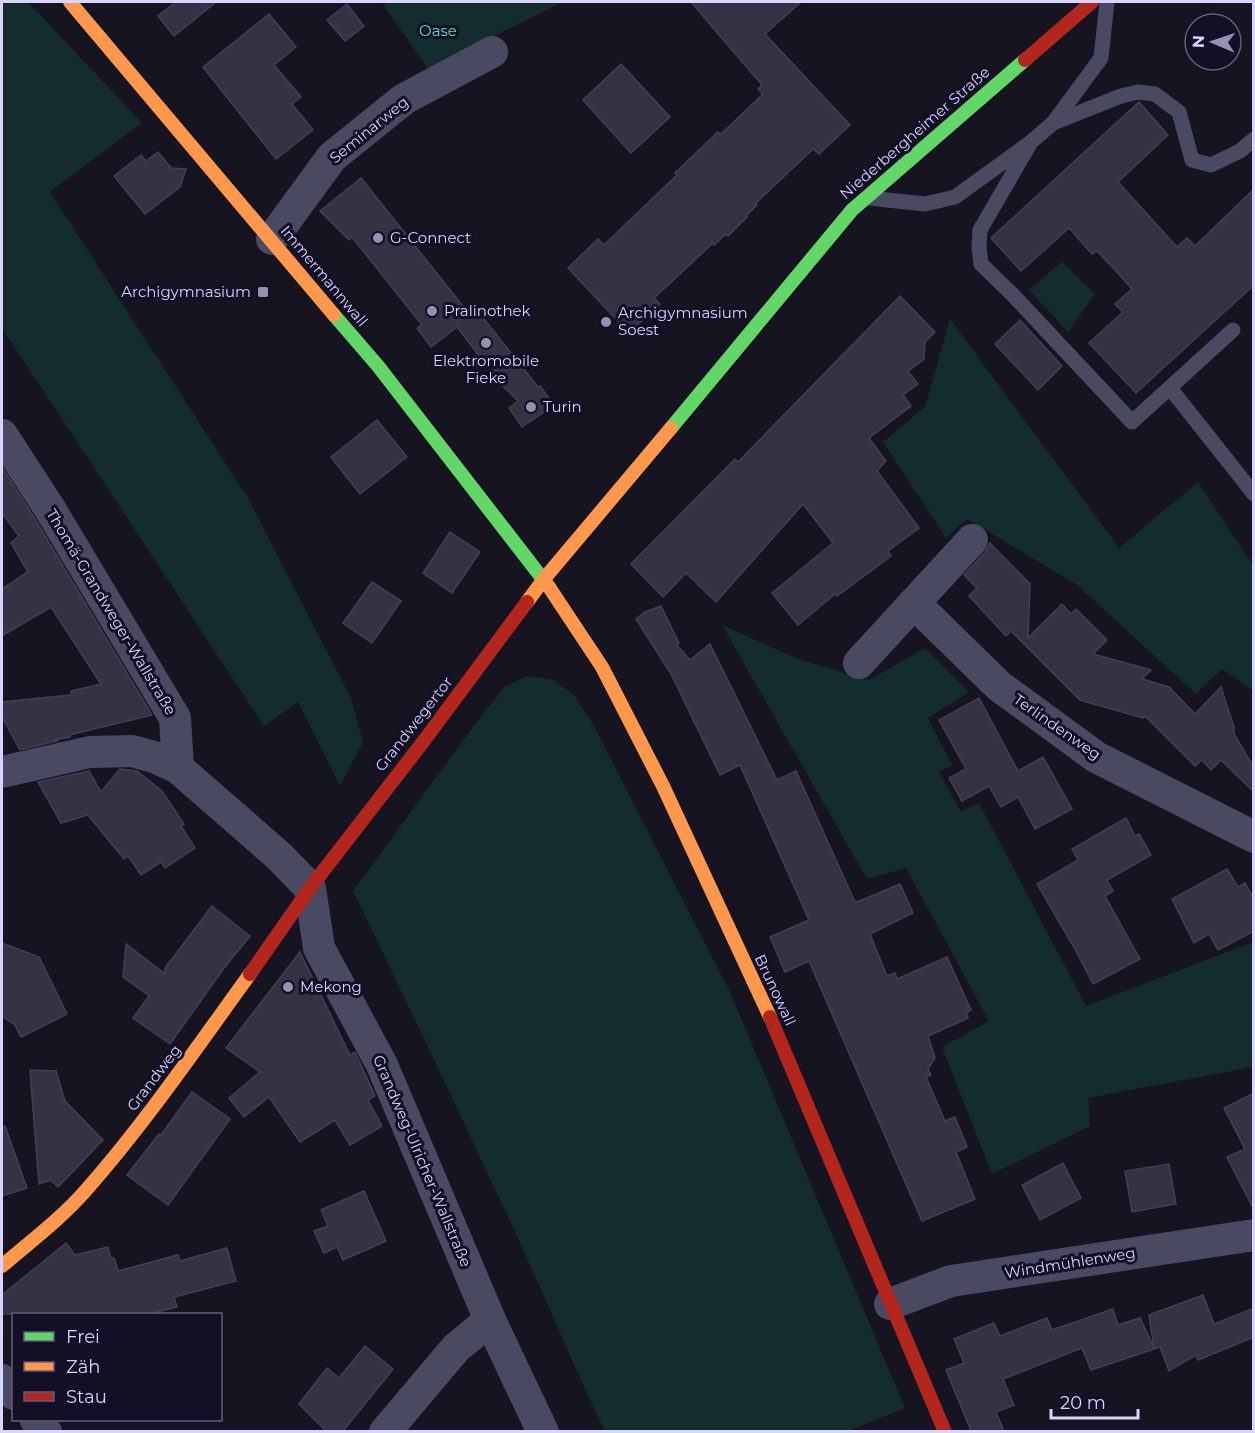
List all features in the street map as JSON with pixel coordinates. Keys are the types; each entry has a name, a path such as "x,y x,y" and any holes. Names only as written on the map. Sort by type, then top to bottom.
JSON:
{"street":[{"name":"Immermannwall","path":"70,2 378,366 544,579"},
{"name":"Niederbergheimer Straße","path":"544,579 852,210 1092,2"},
{"name":"Seminarweg","path":"272,239 332,157 404,99 492,52"},
{"name":"Thomä-Grandweger-Wallstraße","path":"2,435 50,509 175,718 178,768"},
{"path":"859,663 972,540"},
{"name":"Grandwegertor","path":"310,888 423,742 544,579"},
{"name":"Brunowall","path":"544,579 602,667 663,786 776,1030 945,1431"},
{"name":"Terlindenweg","path":"914,603 999,686 1096,756 1254,837"},
{"path":"2,772 90,752 132,751 178,768 279,856 310,888"},
{"name":"Grandweg","path":"2,1266 79,1198 151,1111 310,888"},
{"name":"Grandweg-Ulricher-Wallstraße","path":"310,888 319,948 382,1065 490,1320 543,1431"},
{"name":"Windmühlenweg","path":"890,1304 951,1281 1254,1235"},
{"path":"385,1431 456,1348 490,1320"},
{"path":"2,1380 12,1392"}],"lane":[{"path":"865,198 925,204 955,197 1031,142 1053,123 1101,58 1107,2"},
{"path":"1053,123 1121,96 1138,92 1155,94 1179,112 1192,160 1211,165 1240,151 1254,139"},
{"path":"1031,142 980,230 981,264 1132,422 1233,330"},
{"path":"1170,388 1254,494"}],"green space":[{"path":"2,2 28,2 142,123 50,192 248,498 351,698 363,742 340,786 298,702 264,726 2,328"},
{"name":"Oase","path":"390,2 563,2 428,69 383,4"},
{"path":"1062,262 1095,294 1068,332 1029,290"},
{"path":"950,319 1119,548 1198,482 1253,565 1253,691 1222,669 1196,694 1077,585 967,519 946,538 883,442 925,407"},
{"path":"722,625 798,659 869,680 925,648 969,692 928,718 952,765 939,772 961,812 979,803 1086,1006 1253,942 1253,1067 1088,1098 1090,1126 992,1174 942,1047 989,1021 906,868 867,879"},
{"path":"527,676 554,680 573,694 594,726 730,992 905,1408 848,1431 605,1431 495,1189 353,891 504,687"}],"building":[{"path":"176,2 216,2 174,36 158,16"},
{"path":"691,2 801,2 765,34 850,125 819,154 813,149 756,203 757,205 747,217 728,236 726,234 714,245 713,243 654,298 660,304 629,333 568,268 598,239 604,245 718,132 720,135 763,94 758,89 762,85"},
{"path":"347,4 364,26 345,41 327,20"},
{"path":"269,14 296,47 274,65 301,97 292,104 313,130 276,159 203,67"},
{"path":"621,64 670,117 631,153 583,100"},
{"path":"1139,102 1168,135 1118,182 1177,247 1187,238 1195,246 1254,189 1254,285 1136,393 1089,343 1123,312 1115,304 1132,289 1115,270 1097,251 1092,254 1069,228 1021,271 991,238"},
{"path":"158,152 171,168 186,169 180,187 145,214 114,176 141,155 146,161"},
{"path":"361,178 470,315 476,309 554,405 522,427 509,408 518,401 501,384 457,327 431,347 417,328 422,325 352,237 349,240 320,211"},
{"path":"900,296 935,332 925,342 924,359 908,371 918,384 903,395 911,406 869,438 886,461 877,471 919,528 888,551 891,556 837,596 835,594 798,625 772,593 833,543 803,504 716,602 686,573 663,597 631,564 735,459 738,462"},
{"path":"1020,320 1062,366 1038,390 995,344"},
{"path":"377,420 407,457 360,494 331,457"},
{"path":"2,467 152,715 69,735 70,737 20,750 2,717 2,702 71,695 71,691 101,684 51,607 2,636 2,589 28,572 11,543 19,536 2,513"},
{"path":"450,532 480,552 452,593 423,573"},
{"path":"990,543 1030,584 1028,638 1062,604 1071,614 1076,609 1107,640 1093,654 1151,670 1142,679 1169,687 1195,714 1221,687 1234,727 1234,734 1254,768 1254,792 1221,760 1211,770 1202,760 1195,766 1145,716 1143,718 1080,700 1011,631 1006,636 969,596 977,588 964,575"},
{"path":"372,582 401,601 372,643 343,623"},
{"path":"661,606 679,643 677,645 690,660 710,644 777,780 796,771 854,900 857,902 900,884 913,913 870,934 887,976 895,973 897,979 947,957 971,1010 966,1013 968,1018 928,1036 935,1058 928,1069 931,1075 926,1077 945,1121 955,1117 967,1147 956,1152 975,1199 922,1221 809,961 785,972 770,937 809,920 740,765 720,775 671,674 636,619 645,612"},
{"path":"979,698 1018,771 1043,757 1072,809 1035,829 1018,797 1001,807 989,786 962,801 949,778 966,769 939,720"},
{"path":"120,769 137,771 162,791 184,824 181,826 195,848 165,868 161,862 141,875 128,856 124,859 88,815 61,823 38,782 89,771 101,792"},
{"path":"1126,818 1135,836 1139,834 1151,855 1107,880 1113,891 1105,896 1140,959 1093,984 1037,884 1078,860 1072,849"},
{"path":"1227,869 1238,887 1245,883 1254,899 1254,931 1218,950 1209,934 1194,943 1172,899"},
{"path":"212,906 250,936 224,968 170,1044 133,1018 149,996 123,977 126,944 165,974 165,968"},
{"path":"2,943 39,957 67,1014 21,1037 15,1025 2,1016"},
{"path":"300,952 350,1055 355,1052 375,1096 368,1100 382,1126 350,1145 335,1120 300,1142 269,1097 244,1117 229,1098 260,1072 226,1048"},
{"path":"30,1070 56,1071 65,1101 103,1140 58,1187 51,1180 39,1184"},
{"path":"192,1092 230,1119 168,1205 127,1175 159,1134 161,1135"},
{"path":"1254,1093 1254,1210 1227,1157 1245,1149 1224,1108"},
{"path":"5,1126 27,1188 2,1196 2,1127"},
{"path":"1063,1163 1081,1198 1040,1220 1022,1185"},
{"path":"1169,1164 1176,1204 1132,1212 1125,1171"},
{"path":"364,1191 386,1241 343,1260 337,1247 324,1253 314,1231 328,1226 321,1210"},
{"path":"66,1243 75,1255 108,1247 118,1271 178,1255 180,1261 227,1248 236,1281 174,1297 177,1307 153,1313 2,1314 2,1295"},
{"path":"1203,1295 1214,1324 1254,1308 1254,1337 1198,1360 1196,1355 1169,1371 1160,1347 1091,1370 1082,1348 1003,1379 1014,1405 996,1412 1004,1431 971,1431 946,1370 964,1363 954,1339 994,1323 1000,1336 1047,1318 1052,1330 1113,1309 1118,1325 1140,1318 1154,1348 1149,1315"},
{"path":"365,1346 393,1369 343,1431 326,1431 299,1404 327,1368 339,1378"}],"traffic: fast":[{"path":"671,428 852,210 1025,60"},
{"path":"334,315 378,366 549,587"}],"traffic: slow":[{"path":"70,2 334,315"},
{"path":"527,602 671,428"},
{"path":"549,587 602,667 663,786 770,1017"},
{"path":"2,1266 67,1210 109,1164 171,1084 250,974"}],"traffic: jam":[{"path":"1025,60 1092,2"},
{"path":"250,974 310,888 527,602"},
{"path":"770,1017 945,1432"}],"place":[{"name":"G-Connect","path":"378,238"},
{"name":"Archigymnasium","path":"263,292"},
{"name":"Pralinothek","path":"432,311"},
{"name":"Archigymnasium Soest","path":"606,322"},
{"name":"Elektromobile Fieke","path":"486,343"},
{"name":"Turin","path":"531,407"},
{"name":"Mekong","path":"288,987"}]}
